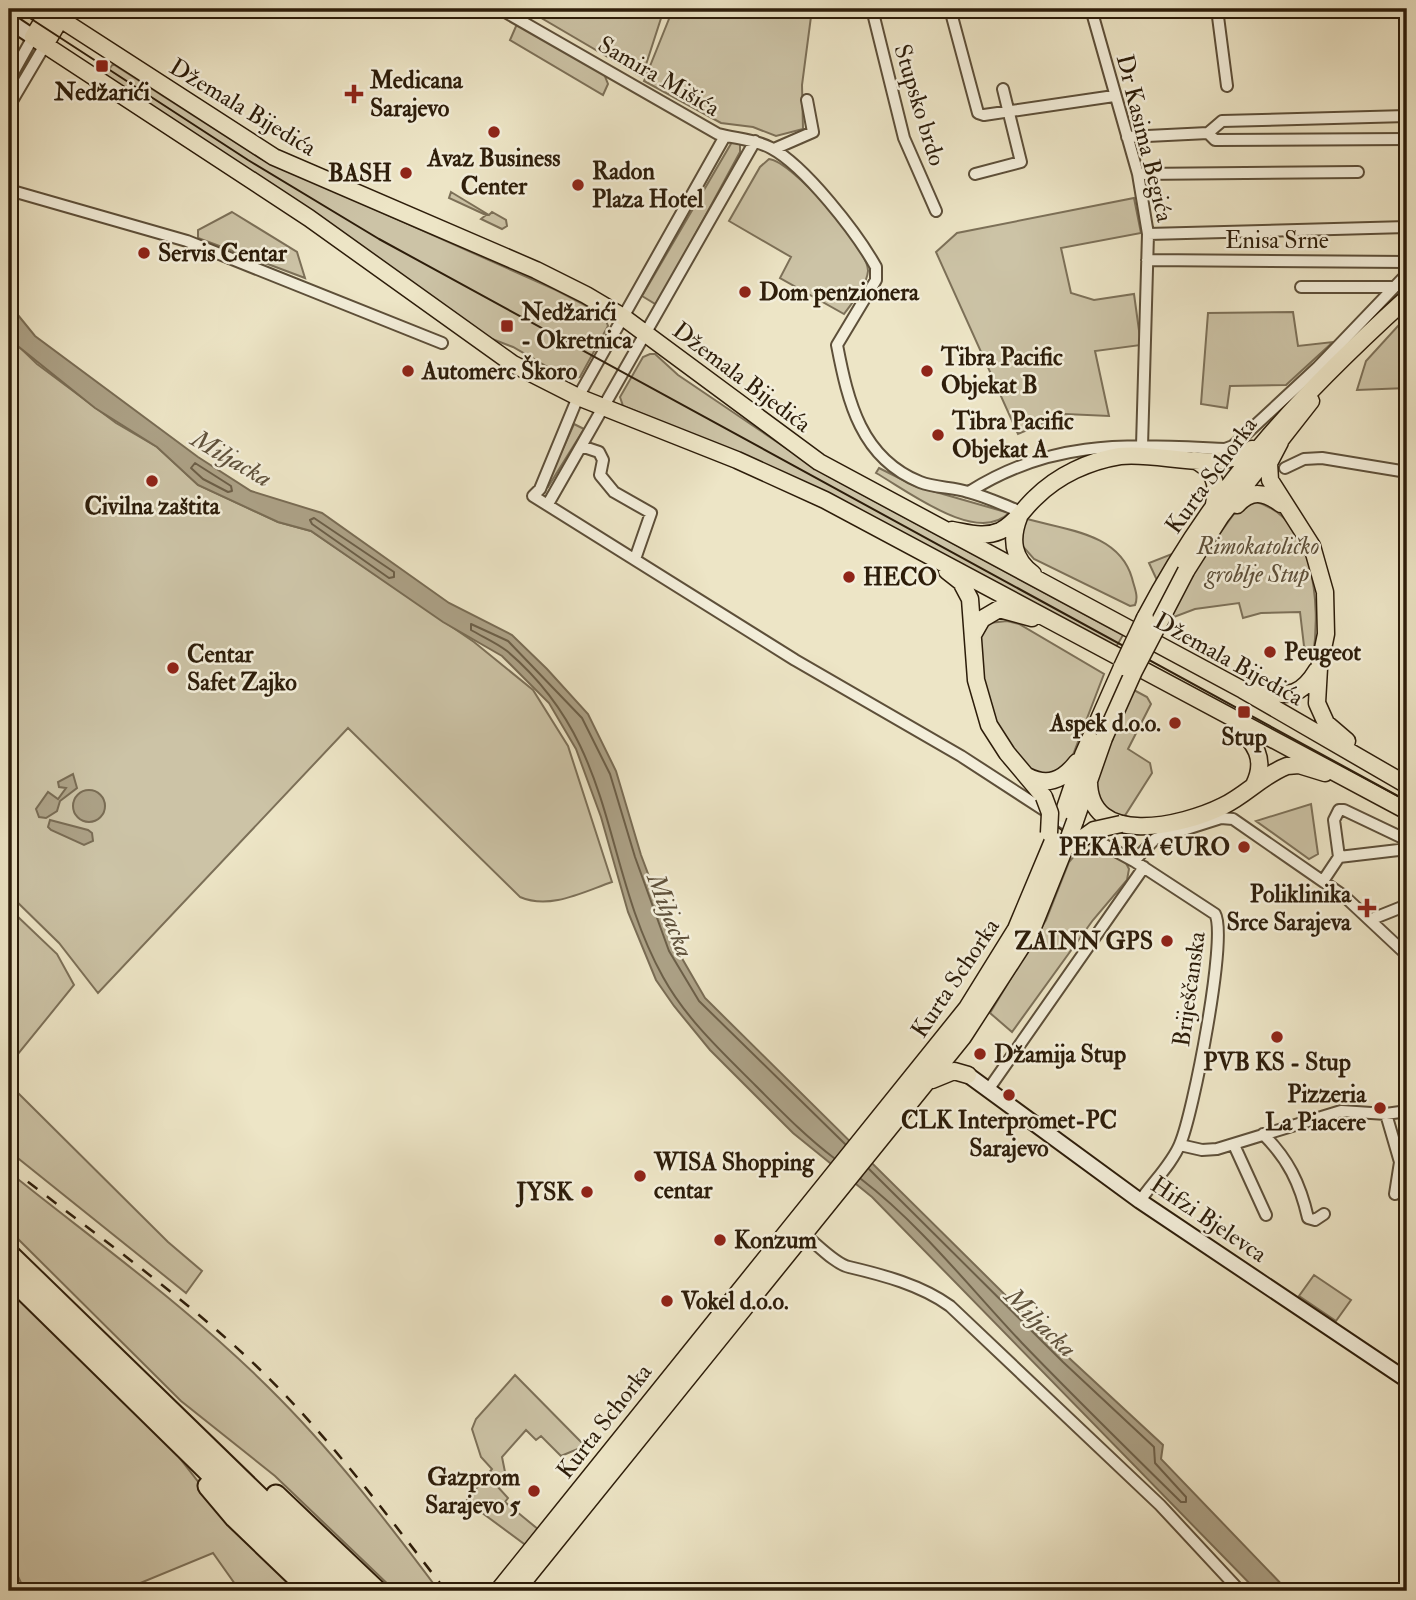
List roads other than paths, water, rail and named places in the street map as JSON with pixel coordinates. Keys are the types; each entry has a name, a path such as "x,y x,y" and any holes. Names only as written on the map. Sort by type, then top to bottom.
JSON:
{"highway":[{"path":"9,1254 245,1495 331,1591"},
{"path":"9,1276 245,1495 356,1591"},
{"path":"9,1282 183,1457 235,1518 311,1591"},
{"path":"49,1292 101,1335 377,1591"}],"main road":[{"path":"9,21 39,41 54,11"},
{"name":"Džemala Bijedića","path":"54,11 274,157 536,270 624,317 803,452 1243,691 1407,785"},
{"name":"Džemala Bijedića","path":"39,41 301,213 480,343 579,397 766,472 933,556 1407,811"},
{"name":"Kurta Schorka","path":"1217,511 1280,442 1401,292"},
{"name":"Kurta Schorka","path":"1069,817 1083,755 1098,736 1202,533 1260,444 1313,386 1362,341"},
{"path":"1280,442 1269,463 1270,480 1312,546 1325,592 1326,634 1319,668 1320,713 1333,731 1368,763"},
{"path":"940,528 984,535 999,531 1044,490 1072,471 1104,459 1143,450 1195,460 1237,458 1260,444"},
{"path":"1195,460 1206,466 1214,478 1217,511 1261,493 1293,514"},
{"path":"1016,513 1013,538 1017,557 1024,567 1070,599"},
{"path":"933,556 967,590 974,633 973,663 983,708 998,741 1044,797 1059,844 1114,821 1175,822 1222,807 1281,768 1299,765 1364,786"},
{"path":"974,633 982,619 999,609 1032,618 1047,617"},
{"path":"1243,691 1281,695 1297,693 1310,683 1319,668"},
{"path":"1226,715 1258,751 1261,767 1254,785"},
{"name":"Kurta Schorka","path":"865,1149 927,1083 963,1037 1031,932 1069,817 1089,779 1098,736"},
{"path":"1025,775 1040,782 1055,781 1069,772 1083,755"},
{"path":"1089,779 1091,803 1114,821"},
{"name":"Kurta Schorka","path":"498,1591 672,1372 865,1149 986,981 1059,844"},
{"path":"963,1037 958,1055 968,1075"},
{"path":"927,1083 954,1071 968,1075"},
{"name":"Hifzi Bjelevca","path":"968,1075 1140,1201 1407,1380"},
{"name":"Kurta Schorka","path":"516,1591 805,1235 834,1187"}],"street":[{"name":"Samira Mišića","path":"500,9 725,136 755,141 774,149 814,184 876,267 876,280 837,345 846,391 872,446 888,466 922,483 969,492 1016,513"},
{"name":"Stupsko brdo","path":"872,9 904,138 936,211"},
{"path":"950,9 978,113 984,115 1114,96"},
{"path":"1092,10 1118,9"},
{"path":"1217,9 1227,86"},
{"name":"Dr Kasima Begića","path":"1092,10 1138,174 1148,234 1143,450"},
{"path":"9,80 39,41"},
{"path":"9,106 39,41"},
{"path":"975,174 1021,162 1003,89"},
{"path":"774,149 813,132 807,100"},
{"path":"1127,137 1208,133 1222,121 1407,116"},
{"path":"1208,133 1215,140 1407,139"},
{"path":"581,446 599,452 603,460 600,475 606,485 651,513 635,559 533,496 540,489 579,397 725,136"},
{"path":"548,504 755,141"},
{"path":"1138,174 1358,172"},
{"path":"9,190 187,241 442,343"},
{"path":"1148,234 1407,227"},
{"name":"Enisa Srne","path":"1147,260 1407,262"},
{"path":"1401,292 1407,274"},
{"name":"Enisa Srne","path":"1301,288 1401,292"},
{"path":"969,492 998,474 1036,458 1066,452 1226,449 1251,431 1385,309"},
{"path":"1285,468 1304,459 1321,458 1407,472"},
{"name":"Briješčanska","path":"635,559 795,660 961,755 1064,823 1139,864 1207,907 1219,924 1209,1020 1180,1145"},
{"path":"1324,881 1339,857 1334,820 1339,810 1407,840"},
{"path":"988,1090 1155,839 1226,817 1239,821 1279,853 1324,881 1372,919 1407,955"},
{"path":"1339,857 1407,849"},
{"path":"1372,919 1407,905"},
{"path":"1140,1201 1180,1145 1202,1150 1234,1145 1341,1111 1386,1114 1407,1111"},
{"path":"1386,1114 1400,1162 1395,1195"},
{"path":"1263,1134 1283,1154 1294,1173 1308,1218 1315,1220 1324,1214"},
{"path":"1234,1145 1266,1215"},
{"path":"805,1235 847,1267 875,1272 928,1293 950,1306 1160,1505 1240,1591"}],"water":[{"path":"9,304 35,336 198,457 251,491 322,513 449,603 512,635 547,669 588,714 616,771 641,855 676,948 705,998 1068,1357 1163,1445 1161,1459 1288,1591 1257,1591 872,1197 793,1133 710,1050 656,980 628,912 601,817 576,749 549,703 502,656 443,622 311,531 278,522 198,485 157,447 95,408 14,343 9,337"},
{"path":"73,774 77,788 60,801 57,811 46,818 39,817 36,809 48,792 58,799 66,788 59,787 58,782"},
{"path":"89,790 100,795 105,806 100,817 89,822 78,817 73,806 78,795"},
{"path":"50,820 88,830 92,833 93,841 84,845 51,830 48,827"}],"tram line":[{"path":"16,9 248,160 379,239 1407,801"}],"railway":[{"path":"9,1167 162,1285 250,1360 328,1443 446,1591"}],"place":[{"name":"Nedžarići","path":"102,66"},
{"name":"Medicana Sarajevo","path":"354,94"},
{"name":"Avaz Business Center","path":"494,132"},
{"name":"BASH","path":"406,173"},
{"name":"Radon Plaza Hotel","path":"578,185"},
{"name":"Servis Centar","path":"144,253"},
{"name":"Dom penzionera","path":"745,292"},
{"name":"Nedžarići - Okretnica","path":"507,326"},
{"name":"Automerc Škoro","path":"408,371"},
{"name":"Tibra Pacific Objekat B","path":"927,371"},
{"name":"Tibra Pacific Objekat A","path":"938,435"},
{"name":"Civilna zaštita","path":"152,481"},
{"name":"HECO","path":"849,577"},
{"name":"Peugeot","path":"1270,652"},
{"name":"Centar Safet Zajko","path":"173,668"},
{"name":"Stup","path":"1244,712"},
{"name":"Aspek d.o.o.","path":"1175,723"},
{"name":"PEKARA €URO","path":"1244,847"},
{"name":"Poliklinika Srce Sarajeva","path":"1367,908"},
{"name":"ZAINN GPS","path":"1167,941"},
{"name":"PVB KS - Stup","path":"1277,1037"},
{"name":"Džamija Stup","path":"980,1054"},
{"name":"CLK Interpromet-PC Sarajevo","path":"1009,1095"},
{"name":"Pizzeria La Piacere","path":"1380,1108"},
{"name":"WISA Shopping centar","path":"640,1176"},
{"name":"JYSK","path":"587,1192"},
{"name":"Konzum","path":"720,1240"},
{"name":"Vokel d.o.o.","path":"667,1301"},
{"name":"Gazprom Sarajevo 5","path":"534,1491"}],"water label":[{"name":"Miljacka","path":"232,458"},
{"name":"Miljacka","path":"671,915"},
{"name":"Miljacka","path":"1041,1322"}],"park label":[{"name":"Rimokatoličko groblje Stup","path":"1258,560"}]}
